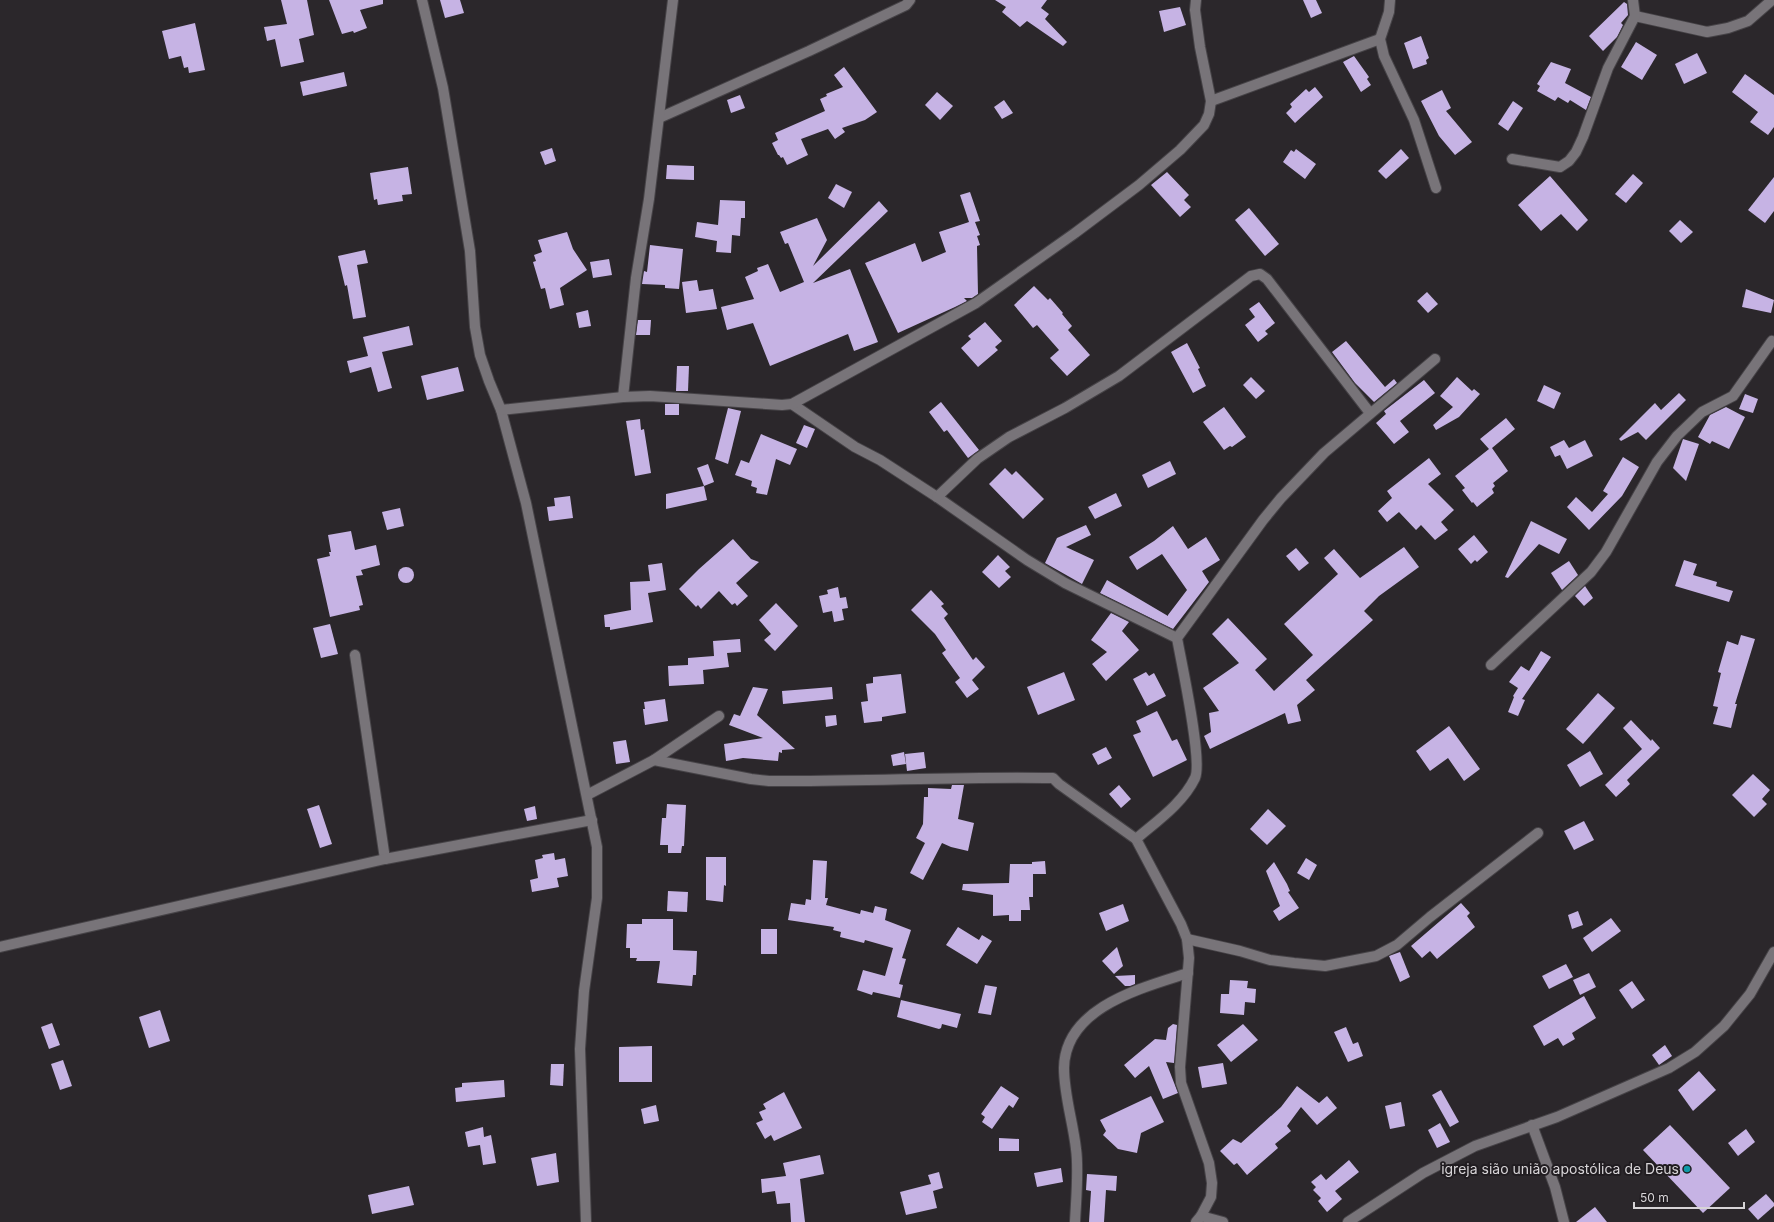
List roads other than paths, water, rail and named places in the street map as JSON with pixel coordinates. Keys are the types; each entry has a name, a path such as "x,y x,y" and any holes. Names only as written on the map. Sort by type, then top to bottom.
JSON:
{"street":[{"path":"422,0 443,88 470,251 475,327 489,381 502,410 526,503 598,847 597,898 584,991 580,1049 580,1097 586,1222"},
{"path":"623,397 636,278 649,199 673,0"},
{"path":"659,118 809,51 906,5 910,0"},
{"path":"502,410 623,397 650,396 782,405 792,404 976,303 1075,233 1160,168 1204,125 1209,114 1211,101 1194,10 1196,0"},
{"path":"1390,0 1389,12 1380,39 1384,56 1414,120 1436,188"},
{"path":"1512,159 1560,166 1569,161 1576,152 1583,137 1608,68 1635,16 1633,0"},
{"path":"1635,16 1707,32 1728,28 1748,21 1772,0"},
{"path":"1211,101 1380,39"},
{"path":"938,497 977,459 1010,437 1065,408 1119,376 1256,274 1260,274 1267,279 1370,413"},
{"path":"1491,665 1591,572 1606,552 1657,462 1677,436 1702,412 1732,396 1772,341 1774,342"},
{"path":"1136,839 1180,800 1196,776 1197,763 1191,718 1177,638 1263,520 1281,498 1324,453 1435,359"},
{"path":"792,404 855,447 880,460 938,497 1027,560 1065,583 1177,638"},
{"path":"355,655 385,859"},
{"path":"587,795 654,760 719,716"},
{"path":"654,760 751,779 769,781 893,781 991,777 1053,778 1058,784 1136,839 1187,939 1189,958 1180,1067 1181,1083 1209,1163 1212,1183 1211,1197 1198,1219 1223,1222"},
{"path":"0,947 385,859 592,820"},
{"path":"1187,939 1240,951 1270,960 1325,966 1376,956 1397,945 1430,917 1538,833"},
{"path":"1348,1222 1424,1173 1475,1146 1557,1117 1670,1068 1695,1052 1724,1026 1750,994 1774,952"},
{"path":"1075,1222 1077,1151 1065,1085 1064,1067 1067,1049 1074,1033 1086,1019 1104,1006 1131,992 1188,973"},
{"path":"1532,1125 1555,1187 1564,1222"}],"place":[{"name":"igreja sião união apostólica de Deus","path":"1687,1169"}]}
